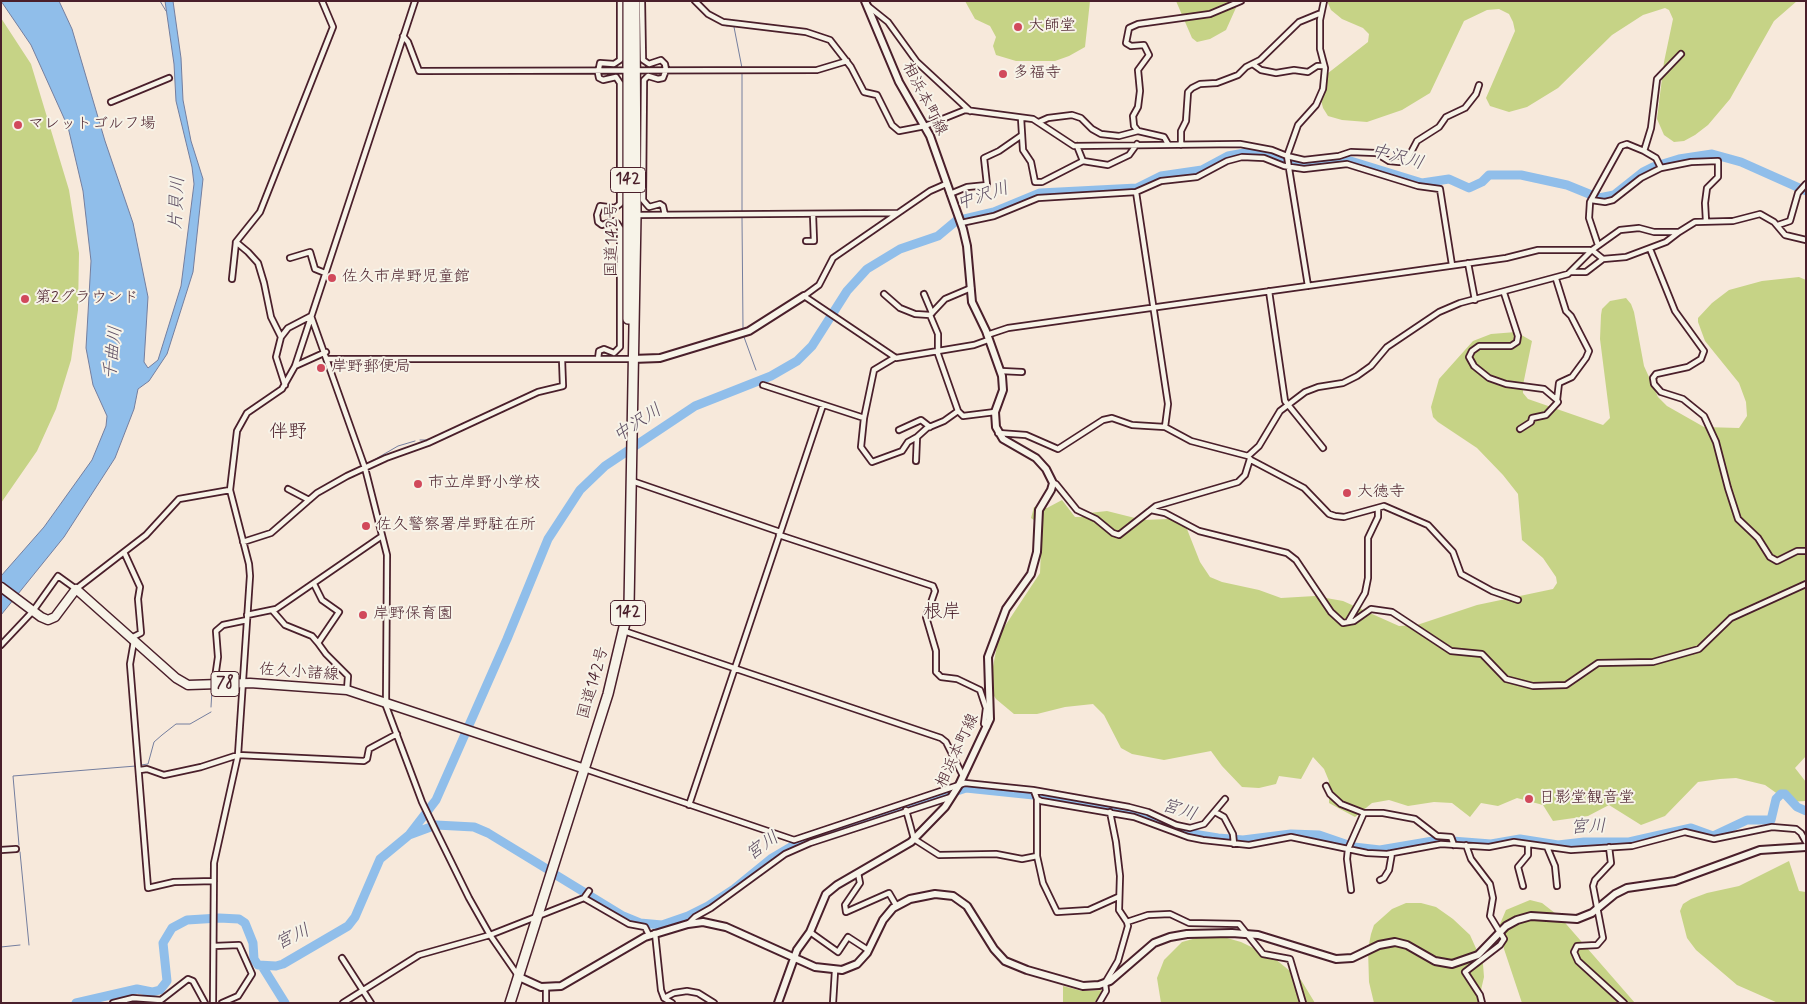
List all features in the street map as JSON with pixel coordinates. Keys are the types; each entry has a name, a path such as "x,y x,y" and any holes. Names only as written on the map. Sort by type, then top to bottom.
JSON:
{"highway":[{"name":"国道142号","path":"510,1003 584,770 624,632 629,606 636,215 628,1"},
{"name":"国道142号","path":"632,359 629,348 628,300 635,1"}],"main road":[{"path":"1,587 44,620 52,619 76,589"},
{"name":"佐久小諸線","path":"76,589 180,681 188,685 244,684 347,690 385,701 584,770"}],"street":[{"path":"232,278 236,242 260,212 333,27 322,1"},
{"path":"213,1003 216,849 238,755 250,572 230,490 233,452 241,420 247,413 285,385 295,366 416,1"},
{"path":"598,359 599,351 604,349 614,352 618,351 620,347 620,228 618,223 613,221 602,225 598,222 597,215 600,206 613,209 620,204 620,102 618,78 614,76 603,80 599,78 598,70 600,63 614,64 620,60 620,1"},
{"path":"642,1 643,60 648,64 661,60 665,64 666,70 663,78 658,79 648,76 643,83 643,200 649,207 660,204 665,214"},
{"path":"695,1 708,14 723,22 781,28 826,38 847,61 864,92 877,96 892,125 899,131 925,126 965,110 1040,122 1068,143 1077,146 1137,144 1245,145 1272,150 1304,169 1347,164 1418,186 1438,187 1442,192 1452,265"},
{"path":"1138,131 1133,118 1140,92 1138,70 1149,58 1149,53 1144,45 1131,46 1126,43 1129,28 1138,24 1211,14 1241,1"},
{"path":"1308,286 1288,161 1298,125 1314,107 1321,94 1324,66 1320,49 1321,13 1324,1"},
{"path":"866,4 888,22 917,62 970,111"},
{"name":"相浜本町線","path":"866,4 899,82 930,136 960,220 967,246 973,306 988,337 1001,371 1003,390 995,412 995,424 998,433"},
{"path":"1181,145 1181,131 1186,121 1188,92 1196,85 1232,78 1246,67 1254,65 1299,22 1321,13"},
{"path":"403,36 408,42 419,71 817,70 847,61"},
{"path":"1644,151 1651,128 1657,79 1680,54"},
{"path":"1254,65 1261,70 1276,73 1294,70 1308,72 1318,66 1324,66"},
{"path":"111,102 169,78"},
{"path":"960,220 994,216 1038,198 1136,192 1162,181 1197,177 1227,161 1242,157 1288,161 1339,156 1350,152 1376,153 1395,163 1407,160 1417,141 1440,127 1446,117 1465,108 1476,94 1479,85"},
{"path":"1040,122 1048,118 1072,115 1081,118 1092,129 1102,134 1119,136 1138,131 1164,137 1168,144"},
{"path":"1021,118 1023,150 1031,162 1035,182 1042,182 1083,161 1108,165 1129,155 1137,144"},
{"path":"950,194 966,187 987,185 984,158 999,151 1022,135"},
{"path":"1598,245 1589,218 1591,199 1621,146 1627,144 1644,151 1658,161 1660,167"},
{"path":"1077,146 1083,161"},
{"path":"1591,199 1600,202 1613,200 1641,178 1660,167 1718,160 1718,177 1707,188 1705,203 1706,221"},
{"path":"328,359 660,358 749,331 819,285 833,258 930,191 946,184"},
{"path":"1778,225 1790,220 1799,191 1804,185"},
{"path":"1136,192 1168,404 1165,427"},
{"path":"636,215 897,213"},
{"path":"1571,272 1586,272 1603,259 1626,257 1650,249 1670,240 1695,222 1733,221 1760,214 1778,225 1785,235 1806,240"},
{"path":"806,241 814,241 813,215"},
{"path":"998,433 1006,441 1036,458 1046,468 1052,483 1056,484 1077,510 1096,519 1117,535 1123,533 1161,504 1233,484 1245,475 1250,458 1274,419 1287,404 1310,389 1351,379 1371,366 1387,348 1426,320 1451,307 1556,279 1571,272 1598,245 1624,229 1679,232"},
{"path":"236,242 258,263 271,317 281,336"},
{"path":"958,411 908,442 902,451 872,462 861,447 864,418 874,370 894,358 938,351 988,337 1008,328 1519,256 1544,249 1592,250 1603,259"},
{"path":"1650,249 1675,311 1700,344 1704,354 1697,363 1688,367 1656,374 1653,378 1654,384 1661,392 1683,399 1704,416 1716,442 1738,519 1758,538 1770,557 1777,562 1797,551 1806,550"},
{"path":"290,258 310,252 315,269 325,273"},
{"path":"1468,263 1475,300"},
{"path":"1520,428 1531,422 1532,418 1546,414 1558,402 1559,383 1572,377 1589,351 1572,316 1566,311 1556,279"},
{"path":"884,294 900,308 914,314 931,314 945,299 971,288"},
{"path":"1269,291 1287,404 1323,448"},
{"path":"1504,293 1518,336 1518,342 1512,346 1479,346 1469,355 1471,362 1478,370 1496,381 1544,389 1557,400"},
{"path":"924,294 938,334 938,351 941,367 958,411 966,417 983,412 995,412"},
{"path":"804,296 894,358"},
{"path":"285,385 276,357 281,336 288,328 312,316"},
{"path":"312,316 365,468 388,562 385,701 426,812 490,935 519,977 537,986 546,988 572,982 652,934 703,922 721,925 815,967 835,971 852,967 868,950 883,920 896,905 904,900 924,894 953,896 972,910 997,953 1010,964 1076,985 1094,986 1105,983 1122,973 1149,946 1163,939 1187,934 1246,933 1273,938 1331,959 1352,958 1379,945 1395,942 1407,945 1435,961 1452,964 1478,955 1499,932 1512,922 1524,918 1571,920 1596,910 1615,894 1627,888 1675,880 1760,850 1806,848"},
{"path":"295,366 326,352"},
{"path":"244,542 271,533 322,490 365,468 386,458 428,443 538,392 563,386 562,359"},
{"path":"1001,371 1022,372"},
{"path":"764,385 864,418"},
{"path":"689,805 823,405"},
{"path":"998,433 1026,435 1058,449 1107,418 1136,426 1165,427 1191,441 1250,458 1304,488 1329,514 1344,516 1387,507 1432,528 1453,552 1461,574 1492,591 1518,600"},
{"path":"899,430 922,420 930,427"},
{"path":"916,461 918,437"},
{"path":"632,481 934,586 926,617 936,651 936,672 941,677 961,681 980,690 986,708 984,724 987,727"},
{"name":"相浜本町線","path":"778,1003 795,957 810,932 826,894 858,873 900,850 914,839 946,807 963,776 987,727 991,711 988,657 1006,609 1032,574 1037,552 1039,510 1051,490 1052,483"},
{"path":"288,489 309,500"},
{"path":"1,645 58,576 76,589 156,526 179,499 230,490"},
{"path":"1346,623 1362,601 1365,592 1368,578 1368,538 1378,517 1378,508"},
{"path":"1151,510 1165,513 1199,531 1287,553 1296,560 1331,612 1346,623"},
{"path":"214,685 218,657 216,631 223,625 272,610 314,584 382,536"},
{"path":"124,552 140,587 138,599 141,633 133,639 130,664 148,888 174,882 214,881"},
{"path":"314,584 322,600 339,612 318,643"},
{"path":"1346,623 1360,618 1366,611 1384,609 1402,617 1450,651 1482,654 1506,679 1533,686 1556,686 1575,680 1598,664 1653,662 1698,649 1731,618 1806,584"},
{"path":"272,610 285,625 312,636 326,654 348,676 347,690"},
{"path":"624,632 941,738 948,746 963,776"},
{"path":"140,770 147,769 164,775 201,767 238,755 364,761 367,760 369,749 397,734"},
{"path":"584,770 794,840 906,808 955,791"},
{"path":"688,924 695,917 711,908 785,854 972,783 1106,808 1148,812 1189,832"},
{"path":"1326,786 1336,800 1364,813 1410,818 1437,836 1466,846 1489,847 1514,842 1571,850 1636,846 1685,832 1714,839 1772,827 1796,829 1801,833 1806,842"},
{"path":"1035,795 1106,808 1142,820 1189,832 1256,844 1291,837 1350,847 1367,853 1392,853 1420,846 1453,842"},
{"path":"1035,795 1037,856 1043,883 1057,912 1089,910 1118,897"},
{"path":"1189,832 1199,827 1215,812 1225,799"},
{"path":"906,808 914,839 936,854 945,856 996,854 1022,859 1037,856"},
{"path":"1099,1003 1106,991 1105,983 1118,961 1128,926 1119,910 1120,876 1116,842 1106,808"},
{"path":"1215,812 1224,817 1234,841"},
{"path":"1351,890 1347,859 1364,813"},
{"path":"1523,886 1518,867 1528,856 1528,844"},
{"path":"1466,846 1471,859 1490,884 1493,898 1490,916 1504,939 1500,945 1464,972 1480,995 1482,1003"},
{"path":"1609,847 1611,863 1595,880 1593,886 1596,910 1603,934 1602,942 1577,946 1574,952 1578,961 1624,1003"},
{"path":"1547,848 1555,866 1557,886"},
{"path":"1,850 16,849"},
{"path":"1380,880 1384,878 1389,870 1392,853"},
{"path":"858,873 860,883 845,905 846,912 889,893 896,905"},
{"path":"343,1003 419,955 490,935 537,917 586,894 629,924 645,928 652,934 660,990 664,998 672,1003"},
{"path":"1127,922 1148,914 1170,914 1188,923 1239,924 1263,954 1290,960 1303,1003"},
{"path":"810,932 838,952 848,937 868,950"},
{"path":"214,946 240,945 252,974 238,996 222,1003"},
{"path":"342,958 370,1003"},
{"path":"833,1003 835,971"},
{"path":"113,1003 133,998 162,1000 188,979 193,980 200,996 205,1001 213,996"},
{"path":"546,988 546,1003"},
{"path":"664,998 674,993 687,991 698,993 714,1003"}],"green space":[{"path":"965,1 1090,1 1085,47 1055,61 1016,61 996,55 993,46 996,37 990,26 975,19"},
{"path":"1176,1 1239,1 1226,30 1210,39 1197,42 1192,38"},
{"path":"1327,1 1797,1 1774,21 1730,99 1708,125 1684,141 1674,142 1664,135 1657,119 1664,62 1673,19 1669,10 1665,8 1643,15 1612,35 1558,88 1527,107 1509,112 1490,106 1486,98 1515,31 1509,14 1499,9 1487,10 1464,21 1430,93 1402,110 1367,122 1342,120 1328,116 1323,108 1319,92 1323,77 1368,42 1369,34 1363,28 1342,19 1331,10"},
{"path":"1,18 31,64 69,190 79,253 78,310 71,360 56,409 37,451 1,503"},
{"path":"1799,277 1806,280 1806,756 1795,768 1806,782 1805,801 1789,802 1765,785 1736,778 1698,782 1665,816 1641,825 1609,805 1588,816 1553,821 1543,805 1517,798 1498,806 1481,803 1470,817 1452,803 1434,802 1408,806 1389,800 1372,803 1355,817 1329,803 1329,781 1324,769 1313,757 1301,779 1279,776 1276,784 1259,788 1242,787 1211,751 1164,760 1132,754 1121,748 1104,715 1093,704 1065,707 1037,714 1014,714 996,699 989,688 999,635 1040,573 1042,526 1031,518 1034,507 1047,508 1062,500 1075,517 1086,517 1089,513 1107,511 1143,520 1168,519 1177,516 1183,519 1200,562 1210,577 1281,598 1315,596 1343,601 1399,626 1417,625 1477,605 1553,589 1557,583 1556,577 1543,558 1522,540 1518,494 1477,448 1433,417 1431,407 1439,379 1473,341 1491,334 1516,332 1532,341 1523,385 1523,393 1528,399 1603,425 1610,418 1600,339 1602,309 1610,301 1626,298 1634,312 1644,366 1658,397 1667,406 1704,427 1739,428 1747,416 1746,402 1739,383 1705,341 1698,318 1712,303 1729,290 1762,281"},
{"path":"1789,861 1799,891 1806,892 1806,1003 1778,1003 1737,985 1696,950 1687,938 1680,911 1683,904 1691,899 1707,893 1739,886"},
{"path":"1530,900 1542,903 1560,917 1635,1003 1522,1003 1504,949 1500,924 1506,910"},
{"path":"1406,903 1421,903 1436,907 1453,919 1470,935 1483,964 1484,977 1478,1003 1374,1003 1369,982 1368,949 1371,934 1374,925 1392,909"},
{"path":"1220,936 1241,942 1274,958 1301,980 1315,1003 1161,1003 1157,978 1164,960 1182,942 1200,937"},
{"path":"1063,986 1082,991 1104,990 1094,1003 1063,1003"}],"water":[{"name":"千曲川","path":"1,1 59,1 72,29 105,141 133,223 148,297 144,362 148,368 158,360 181,286 194,184 192,167 176,101 174,64 165,1 173,1 181,58 183,100 191,141 203,179 193,272 167,354 149,381 138,389 134,409 115,458 64,537 1,615 1,576 44,527 92,460 106,426 107,416 93,385 86,348 91,261 83,191 68,127 31,45"}],"waterway":[{"path":"160,1 166,11"},
{"path":"698,1 702,4"},
{"path":"708,17 727,26"},
{"path":"734,27 742,68"},
{"path":"742,72 742,213"},
{"name":"中沢川","path":"409,835 436,800 507,639 548,539 580,490 605,466 695,406 771,376 797,361 812,346 847,291 867,269 900,249 938,236 956,221 994,212 1040,193 1137,188 1161,176 1202,170 1228,156 1250,152 1272,155 1305,165 1344,159 1422,183 1449,179 1469,188 1482,182 1489,175 1521,175 1567,185 1599,198 1614,195 1643,172 1653,167 1679,159 1712,154 1741,162 1806,191"},
{"path":"742,217 743,328"},
{"path":"744,337 756,370"},
{"path":"420,440 430,440 443,433"},
{"path":"367,464 398,446 415,441"},
{"path":"211,707 212,690"},
{"path":"141,765 148,764 154,742 176,724 190,724 211,712"},
{"path":"19,845 13,776 136,766"},
{"name":"宮川","path":"556,875 623,916 640,923 662,925 688,916 708,906 734,889 772,858 794,845 966,788 1043,796 1129,812 1193,834 1218,838 1243,840 1291,834 1319,835 1354,847 1380,850 1439,840 1491,844 1520,839 1558,845 1584,842 1629,842 1691,828 1713,836 1747,820 1771,820 1776,799 1781,794 1785,794 1797,807 1806,811"},
{"name":"宮川","path":"76,1003 137,989 152,992 160,990 167,981 163,943 172,928 187,920 239,919 245,923 253,943 254,959 258,965 276,966 283,964 348,926 355,917 380,859 409,835 436,825 474,827 488,833 547,869"},
{"path":"20,852 29,945"},
{"path":"1,947 20,945"},
{"path":"262,966 285,1003"}],"place":[{"name":"大師堂","path":"1018,27"},
{"name":"多福寺","path":"1003,74"},
{"name":"マレットゴルフ場","path":"18,125"},
{"name":"佐久市岸野児童館","path":"332,278"},
{"name":"第2グラウンド","path":"25,299"},
{"name":"岸野郵便局","path":"321,368"},
{"name":"市立岸野小学校","path":"418,484"},
{"name":"大徳寺","path":"1347,493"},
{"name":"佐久警察署岸野駐在所","path":"366,526"},
{"name":"岸野保育園","path":"363,615"},
{"name":"日影堂観音堂","path":"1529,799"}],"district":[{"name":"伴野","path":"288,433"},
{"name":"根岸","path":"942,613"}],"water label":[{"name":"片貝川","path":"178,203"}]}
